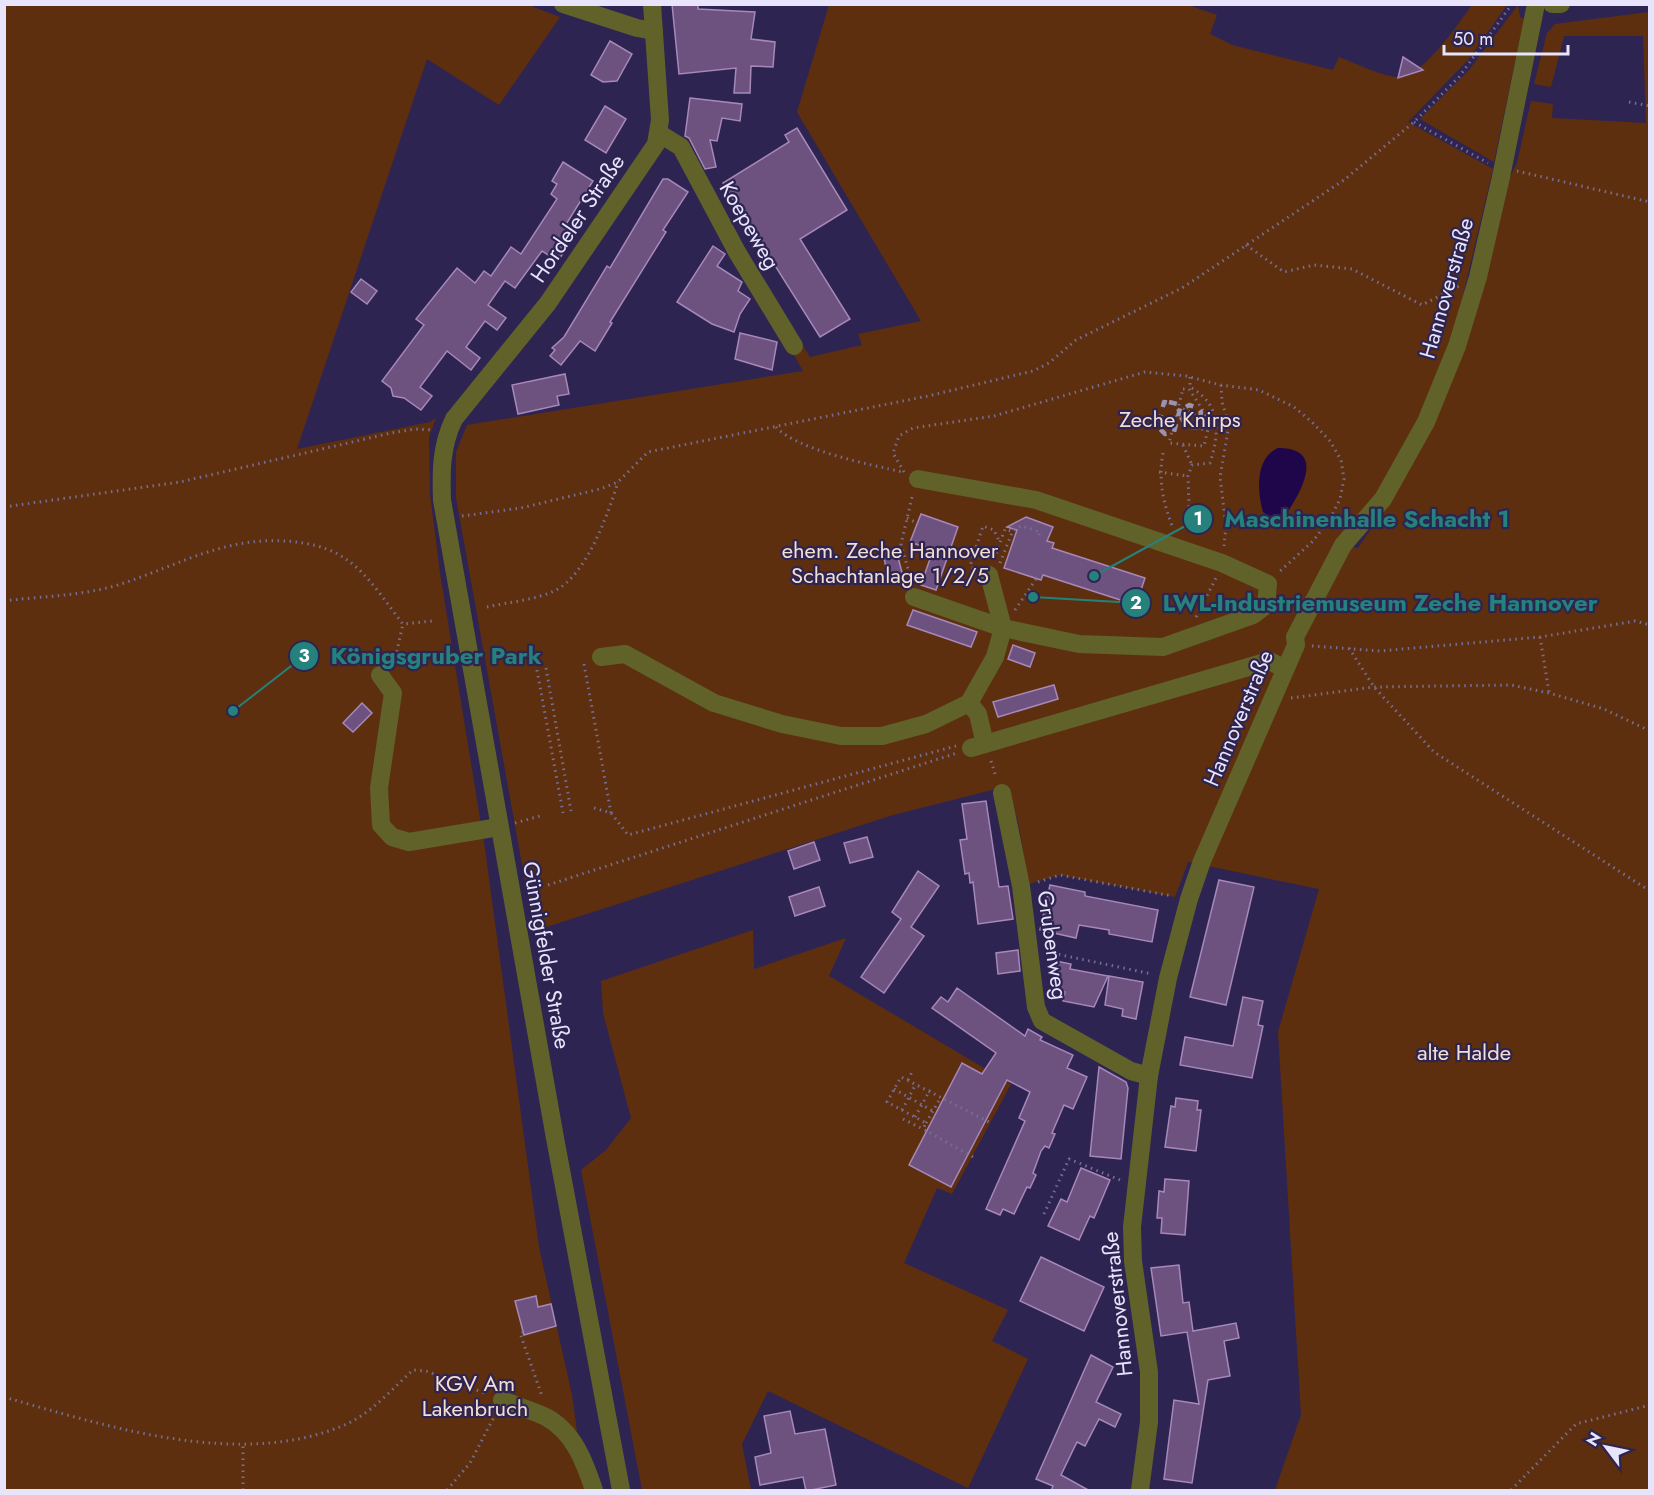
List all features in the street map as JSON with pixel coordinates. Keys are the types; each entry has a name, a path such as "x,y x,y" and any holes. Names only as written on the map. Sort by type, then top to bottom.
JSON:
{"street":[{"path":"563,4 637,28 654,31"},
{"path":"652,4 660,134"},
{"name":"Hannoverstraße","path":"1140,1491 1149,1422 1149,1372 1133,1261 1132,1227 1135,1187 1149,1076 1168,978 1189,899 1284,668 1296,645 1295,637 1343,545 1383,499 1426,422 1457,346 1478,277 1503,168 1536,4"},
{"path":"1552,4 1561,4"},
{"name":"Koepeweg","path":"660,134 681,147 732,243 794,346"},
{"name":"Hordeler Straße","path":"450,428 467,402 548,303 583,255 652,150 660,134"},
{"name":"Günnigfelder Straße","path":"450,428 442,454 441,475 445,519 590,1332 621,1491"},
{"path":"910,476 1036,500 1187,550 1268,584 1266,605 1254,615 1163,647 1078,644 1003,628 912,589"},
{"path":"592,659 625,654 714,703 782,724 841,736 882,736 926,724 969,703 995,657 1003,628 994,570"},
{"path":"969,703 978,714 981,747 1269,661 1284,668"},
{"path":"380,675 393,693 379,788 381,825 392,837 410,842 499,827"},
{"name":"Grubenweg","path":"1002,793 1021,886 1036,1007 1042,1021 1131,1071 1149,1076"},
{"path":"502,1400 548,1418 569,1437 584,1460 594,1491"}],"path":[{"path":"488,607 554,591 567,582 577,571 598,533 618,482 648,452 928,396 1033,371 1049,363 1076,340 1182,288 1344,180 1414,122 1459,77 1512,4"},
{"path":"1629,102 1650,106"},
{"path":"1414,122 1484,162 1650,202"},
{"path":"1246,245 1284,272 1314,265 1352,269 1422,305 1478,277"},
{"path":"910,476 893,453 899,436 913,428 994,416 1145,372 1190,377 1221,385 1259,390 1294,407 1330,441 1341,460 1344,479 1340,499 1331,517 1314,540 1268,584"},
{"path":"1190,377 1190,387 1203,395 1211,405 1217,423 1210,463 1192,465"},
{"path":"1193,622 1212,588 1222,563 1226,526 1220,477 1229,425 1222,402 1221,385"},
{"path":"1189,389 1210,421 1204,446 1169,443 1182,390 1189,389"},
{"path":"1183,409 1210,421"},
{"path":"1181,417 1208,432"},
{"path":"775,426 795,441 910,476"},
{"path":"4,507 180,482 415,429"},
{"path":"1183,445 1192,465 1188,476 1187,550"},
{"path":"1163,453 1160,472 1165,507 1187,550"},
{"path":"1160,472 1188,476"},
{"path":"445,519 521,508 618,482"},
{"path":"912,498 901,544 912,589"},
{"path":"907,518 917,523"},
{"path":"994,570 1008,549 1012,532 1022,525 1040,532 1038,537"},
{"path":"994,570 970,566 983,526 994,530 1000,543"},
{"path":"994,570 1005,529 1012,532"},
{"path":"4,601 87,592 120,584 194,556 246,541 265,539 306,543 336,553 349,561 361,572 403,624"},
{"path":"912,589 925,575"},
{"path":"1003,628 1036,579"},
{"path":"403,624 433,621"},
{"path":"1296,645 1380,651 1540,637 1635,621 1650,625"},
{"path":"380,675 396,655 403,624"},
{"path":"1540,637 1549,693"},
{"path":"1349,648 1374,687 1434,752 1650,891"},
{"path":"592,659 611,813 627,835 969,743 981,747 1002,793"},
{"path":"546,668 571,811"},
{"path":"537,670 563,813"},
{"path":"1271,701 1374,687 1510,685 1549,693 1604,709 1650,731"},
{"path":"546,717 554,716"},
{"path":"550,742 558,740"},
{"path":"548,885 981,747"},
{"path":"557,779 565,777"},
{"path":"594,808 611,813"},
{"path":"499,827 540,816"},
{"path":"1021,886 1060,875 1189,899"},
{"path":"1029,948 1168,978"},
{"path":"908,1080 912,1072"},
{"path":"926,1123 887,1102 901,1077 930,1090 991,1124"},
{"path":"902,1110 916,1084"},
{"path":"894,1089 933,1111"},
{"path":"915,1125 922,1104 930,1090"},
{"path":"923,1129 941,1097"},
{"path":"903,1119 973,1157"},
{"path":"1044,1214 1069,1159 1135,1187"},
{"path":"523,1332 520,1333 548,1418"},
{"path":"4,1397 135,1432 178,1439 243,1443 293,1440 342,1426 369,1411 413,1370 426,1371 502,1400 470,1462 447,1491"},
{"path":"1511,1491 1576,1424 1650,1405"},
{"path":"243,1443 243,1491"}],"green space":[{"name":"KGV Am Lakenbruch","path":"5,5 528,5 560,17 499,105 427,59 297,449 430,422 436,418 429,437 430,494 440,573 485,849 539,1247 572,1395 585,1490 5,1490"},
{"path":"829,5 1188,5 1217,15 1210,34 1232,45 1333,70 1339,57 1376,72 1397,77 1407,75 1428,60 1472,5 1507,5 1468,60 1408,122 1493,169 1451,345 1420,419 1382,489 1338,544 1358,548 1385,508 1432,424 1463,347 1493,250 1509,179 1517,163 1531,101 1553,104 1552,118 1646,123 1643,36 1564,36 1551,87 1534,84 1547,33 1555,24 1649,12 1649,1490 1275,1490 1301,1415 1278,1032 1319,889 1188,862 1175,897 1060,875 1029,884 1018,822 1008,786 893,815 534,931 456,498 456,452 467,425 803,371 793,353 803,346 810,357 862,345 858,334 921,321 797,112"},
{"path":"1518,5 1520,17 1524,19 1494,162 1420,119 1469,70"},
{"path":"753,930 754,969 846,938 829,976 1011,1084 952,1194 937,1188 904,1263 1008,1310 992,1341 1028,1359 968,1488 768,1391 742,1444 751,1490 642,1490 581,1170 606,1150 631,1118 603,1013 601,981"}],"shaded area":[{"path":"1278,448 1293,450 1302,455 1306,463 1306,472 1299,493 1287,513 1270,517 1263,512 1260,476 1265,459"}],"building":[{"path":"672,4 698,4 698,9 755,12 751,39 775,42 773,67 751,66 750,93 734,93 736,68 679,74"},
{"path":"610,41 632,54 617,81 603,82 591,75"},
{"path":"1403,57 1423,70 1398,78"},
{"path":"690,98 742,104 740,121 722,118 717,141 710,140 716,167 705,169 689,138 685,136"},
{"path":"605,106 626,119 606,153 585,140"},
{"path":"797,128 847,210 800,239 850,319 820,337 723,183 789,142 785,135"},
{"path":"563,162 593,181 565,226 576,233 558,261 542,251 515,288 505,281 488,305 506,318 497,330 485,321 466,347 480,358 471,370 447,351 420,387 432,396 421,410 404,398 393,396 391,388 382,381 424,325 416,319 457,268 475,283 484,271 491,276 511,247 521,254 557,199 551,194 557,184 552,181"},
{"path":"663,179 668,179 688,192 663,230 666,232 610,322 612,323 595,351 580,341 561,365 550,356 555,350 552,348 564,337 607,266 610,268"},
{"path":"713,246 725,254 717,266 742,282 738,291 750,299 740,314 734,332 712,324 677,302"},
{"path":"361,279 377,291 367,304 351,292"},
{"path":"740,333 777,342 772,370 735,359"},
{"path":"565,374 569,394 557,396 559,405 518,414 512,385"},
{"path":"921,514 958,527 936,590 921,585 933,550 910,542"},
{"path":"1026,517 1053,527 1047,541 1054,543 1052,548 1145,578 1136,605 1043,575 1041,580 1004,568 1017,530 1007,527"},
{"path":"896,550 903,576 889,580 883,554"},
{"path":"913,610 977,632 971,647 907,625"},
{"path":"1013,645 1035,653 1030,667 1008,659"},
{"path":"1054,685 1058,699 998,717 993,702"},
{"path":"362,703 372,713 353,732 343,723"},
{"path":"986,801 999,887 1008,886 1013,919 978,924 973,882 970,883 969,873 965,874 960,840 967,839 962,804"},
{"path":"867,837 873,857 850,863 844,843"},
{"path":"814,842 820,860 794,869 788,851"},
{"path":"918,871 939,886 911,927 924,936 884,993 861,977 901,919 892,912"},
{"path":"1219,880 1254,887 1226,1005 1190,997"},
{"path":"1050,885 1085,892 1085,896 1158,910 1152,942 1109,934 1109,930 1079,925 1076,938 1040,930"},
{"path":"819,887 825,906 795,916 789,897"},
{"path":"1018,950 1020,971 998,974 996,953"},
{"path":"1056,961 1071,964 1070,969 1108,976 1094,1007 1063,1001 1065,992 1051,989"},
{"path":"1109,976 1143,982 1136,1019 1122,1016 1123,1009 1105,1005"},
{"path":"957,988 1025,1036 1028,1029 1042,1037 1040,1040 1073,1055 1067,1068 1087,1077 1073,1109 1064,1105 1052,1133 1055,1134 1049,1148 1045,1146 1041,1151 1033,1173 1036,1175 1030,1188 1027,1187 1014,1214 1003,1209 1000,1215 986,1209 1025,1121 1019,1118 1030,1092 1007,1080 951,1187 909,1165 962,1063 982,1074 996,1053 932,1008 941,997 948,1002"},
{"path":"1243,997 1263,1001 1258,1025 1263,1026 1252,1078 1180,1065 1185,1037 1233,1046"},
{"path":"1099,1067 1126,1082 1128,1088 1121,1159 1090,1156"},
{"path":"1176,1098 1198,1101 1197,1110 1201,1110 1196,1151 1165,1147 1171,1106 1175,1107"},
{"path":"1081,1168 1110,1180 1094,1218 1090,1216 1079,1240 1048,1226 1061,1199 1067,1202"},
{"path":"1165,1179 1189,1181 1185,1235 1161,1233 1162,1218 1157,1218 1159,1191 1164,1192"},
{"path":"1041,1257 1104,1287 1084,1331 1020,1301"},
{"path":"1179,1265 1183,1303 1189,1302 1193,1331 1236,1323 1239,1338 1224,1341 1230,1376 1208,1380 1192,1483 1164,1479 1174,1400 1199,1404 1187,1332 1161,1336 1151,1268"},
{"path":"536,1296 538,1307 551,1304 556,1326 524,1335 515,1301"},
{"path":"1091,1355 1113,1367 1096,1402 1121,1414 1115,1427 1099,1419 1085,1446 1077,1442 1061,1475 1090,1491 1051,1491 1053,1486 1036,1479"},
{"path":"790,1411 795,1434 825,1429 836,1485 806,1491 803,1477 760,1485 755,1457 771,1453 764,1416"}],"railway":[{"path":"1169,402 1181,405 1174,432 1165,434 1158,427 1164,402 1169,403"},
{"path":"1181,417 1187,427 1198,427 1201,412 1198,408 1189,405 1183,409"}],"place":[{"name":"Maschinenhalle Schacht 1","path":"1094,576"},
{"name":"LWL-Industriemuseum Zeche Hannover","path":"1033,597"},
{"name":"Königsgruber Park","path":"233,711"}],"park label":[{"name":"Zeche Knirps","path":"1180,419"},
{"name":"ehem. Zeche Hannover Schachtanlage 1/2/5","path":"890,562"},
{"name":"alte Halde","path":"1464,1052"}]}
